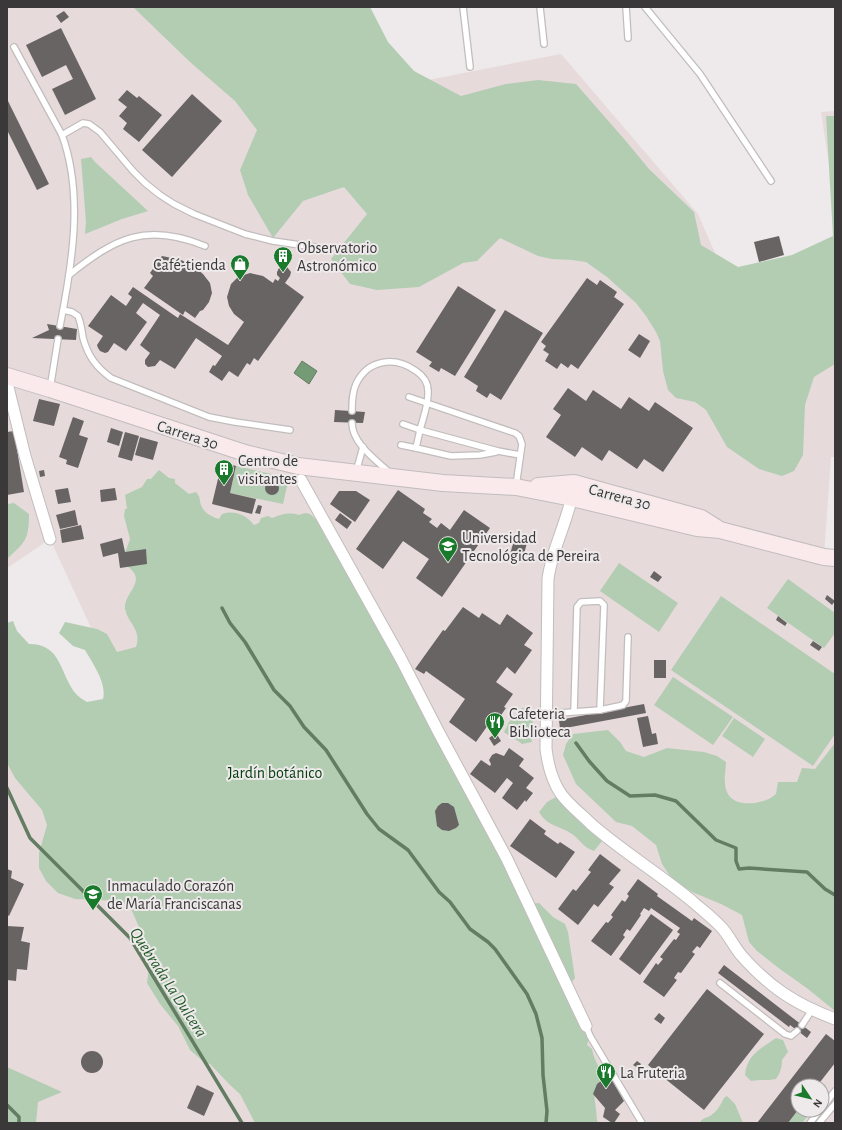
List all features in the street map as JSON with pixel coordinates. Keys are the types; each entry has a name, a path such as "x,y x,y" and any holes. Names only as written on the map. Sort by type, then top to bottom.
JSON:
{"street":[{"name":"Carrera 30","path":"7,376 245,453 298,466 443,483 573,491 697,528 720,530 835,558"},
{"path":"7,383 25,456 50,539"},
{"path":"301,480 401,659 507,859 586,1026"},
{"path":"573,491 554,552 548,579 546,748 548,764 553,779 561,793 572,807 603,834 711,917 722,928 740,953 768,982 794,1001 835,1019"}],"lane":[{"path":"463,7 470,67"},
{"path":"540,7 544,44"},
{"path":"626,7 628,38"},
{"path":"645,7 700,74 771,181"},
{"path":"14,47 62,135 70,164 74,211 69,275 60,326"},
{"path":"62,135 83,123 89,124 100,132 145,183 174,204 194,214 245,234 273,241 328,249"},
{"path":"69,275 108,247 126,239 156,234 189,240 205,246"},
{"path":"63,310 72,312 78,316 90,358 103,372 112,378 209,417 290,430"},
{"path":"50,389 58,339"},
{"path":"352,411 352,396 357,382 361,377 371,368 387,362 403,363 419,373 427,384 428,392 416,448"},
{"path":"409,397 515,433 521,440 522,444 516,488"},
{"path":"352,423 353,433 358,441 396,478"},
{"path":"403,424 498,451 520,455"},
{"path":"401,445 451,456 475,455 498,451"},
{"path":"356,474 363,447"},
{"path":"574,712 577,607 581,602 600,602 604,605 600,710"},
{"path":"546,714 600,710 623,705 626,701 628,637"},
{"path":"720,983 785,1034 791,1036 797,1031"},
{"path":"802,1025 812,1010"},
{"path":"586,1026 590,1036 642,1123"},
{"path":"819,1123 835,1104"}],"shaded area":[{"name":"Universidad Tecnológica de Pereira","path":"7,7 333,7 423,81 561,54 698,214 725,276 835,243 835,457 831,457 824,556 835,558 835,1123 8,1123 7,692 123,715 104,656 50,539 7,568"},
{"path":"835,111 835,203 821,112"},
{"path":"302,361 317,371 309,384 294,373"}],"green space":[{"path":"133,7 370,7 388,42 414,71 461,96 506,84 538,80 576,84 649,169 694,212 701,245 738,267 792,255 833,236 826,116 835,116 835,364 814,377 805,405 803,455 794,471 782,476 759,469 727,447 706,410 695,402 676,398 668,390 663,371 660,341 646,316 636,303 607,277 586,262 552,259 538,256 500,238 477,261 463,263 419,287 377,290 350,284 331,259 367,214 344,187 303,201 273,238 248,195 240,170 257,130 235,101 190,62"},
{"path":"91,157 148,211 122,219 85,234 86,222 81,159"},
{"path":"236,466 289,478 283,504 230,493"},
{"name":"Jardín botánico","path":"159,470 169,478 175,479 175,483 189,494 196,492 204,510 211,516 219,519 222,514 236,513 247,518 254,525 259,523 261,518 268,516 272,518 289,514 308,514 312,515 315,519 323,520 529,904 539,903 553,917 565,924 568,932 575,978 568,987 590,1036 587,1045 592,1049 594,1058 602,1076 602,1080 596,1088 594,1094 598,1123 255,1123 240,1094 210,1064 204,1062 190,1050 178,1026 160,1004 147,983 149,968 148,947 131,909 121,901 75,899 58,893 46,881 39,868 39,853 47,825 42,810 15,778 7,763 7,623 13,621 17,631 29,644 40,645 48,649 54,655 71,687 79,697 87,702 103,699 104,693 101,680 85,650 73,646 59,633 65,622 97,629 107,634 117,652 136,647 136,631 125,609 125,603 134,587 136,577 127,566 125,553 130,539 124,516 125,509 127,509 125,495 142,487 147,479 151,479"},
{"path":"14,503 29,514 28,530 25,540 7,559 7,504"},
{"path":"619,563 678,603 659,632 600,591"},
{"path":"788,579 835,613 835,633 824,648 767,608"},
{"path":"721,596 835,674 835,734 813,766 671,670"},
{"path":"673,677 733,717 713,745 654,705"},
{"path":"522,708 529,709 535,713 530,733 532,742 522,744 504,732 509,722"},
{"path":"734,718 765,739 753,757 722,736"},
{"path":"608,730 620,742 626,751 644,757 667,748 704,752 717,756 726,762 726,791 734,800 746,803 767,800 776,794 778,782 797,782 802,768 815,769 835,743 835,1011 757,951 749,942 742,915 721,904 692,892 672,879 662,864 656,845 632,826 616,822 576,784 563,755 566,744 573,734"},
{"path":"556,797 602,841 594,851 586,847 572,834 550,823 542,817 539,812 547,802"},
{"path":"776,1038 783,1040 788,1052 782,1060 780,1072 776,1079 751,1081 745,1075 748,1062 755,1053"},
{"path":"7,1067 62,1092 38,1102 36,1123 7,1123"},
{"path":"727,1096 735,1104 743,1123 700,1123 703,1119 715,1112"},
{"path":"792,1118 806,1118 802,1123 788,1123"}],"building":[{"path":"64,11 69,17 61,23 56,16"},
{"path":"61,28 96,99 65,115 52,89 73,79 66,65 42,77 26,45"},
{"path":"127,90 137,98 139,96 162,115 139,142 123,129 127,123 119,116 127,107 118,100"},
{"path":"192,94 222,121 172,177 142,150"},
{"path":"7,99 49,184 37,190 7,130"},
{"path":"779,236 784,255 759,262 754,242"},
{"path":"162,256 181,260 192,265 203,274 210,283 212,293 209,302 195,318 185,311 183,315 144,288 153,276 150,273"},
{"path":"283,266 287,267 291,272 285,283 304,297 258,361 254,358 250,365 247,363 238,377 229,371 222,381 209,372 213,365 215,366 222,356 196,338 175,369 160,360 155,366 148,367 145,364 145,360 150,353 140,345 160,315 143,303 136,313 147,322 126,351 114,343 108,352 105,353 100,351 97,345 103,336 88,326 111,295 126,306 132,297 128,294 133,287 178,318 180,314 228,345 244,322 234,314 229,306 227,297 231,284 238,277 250,273 263,276 273,283 275,279 278,281 280,278 277,275 277,272 279,268"},
{"path":"587,278 597,285 600,280 617,292 614,297 624,304 578,369 571,364 568,368 561,363 557,369 545,361 549,354 543,350 546,346 541,342"},
{"path":"458,286 496,310 455,376 441,368 439,372 429,366 432,362 416,352"},
{"path":"505,310 543,333 501,400 490,393 487,398 476,391 478,386 464,377"},
{"path":"47,324 77,329 76,340 32,338 49,330"},
{"path":"639,334 650,341 640,358 628,350"},
{"path":"568,388 586,401 593,390 621,409 629,397 649,411 655,402 693,428 663,472 644,459 637,469 609,450 602,461 582,447 575,457 546,437 561,415 553,409"},
{"path":"39,399 60,404 54,426 33,421"},
{"path":"335,410 365,412 363,423 334,422"},
{"path":"73,417 84,421 79,435 88,438 78,468 66,464 67,460 59,457"},
{"path":"111,428 123,432 119,446 107,442"},
{"path":"14,431 24,492 7,495 7,432"},
{"path":"125,432 139,436 132,461 118,457"},
{"path":"140,437 158,442 153,460 135,455"},
{"name":"Centro de visitantes","path":"222,462 236,466 230,493 256,499 252,514 212,504"},
{"path":"44,470 45,476 40,477 39,471"},
{"path":"272,481 277,483 279,488 277,493 272,495 267,493 265,488 267,483"},
{"path":"68,488 71,502 58,504 55,490"},
{"path":"115,488 117,500 101,502 100,490"},
{"path":"398,490 425,509 423,513 432,519 429,522 437,528 441,523 450,530 464,510 490,528 442,597 416,578 429,559 403,541 383,569 356,549"},
{"path":"339,491 356,491 370,500 355,522 330,504"},
{"path":"258,505 262,506 260,514 255,513"},
{"path":"75,510 78,525 60,529 56,515"},
{"path":"340,513 352,522 347,529 335,520"},
{"path":"81,525 84,539 62,543 60,530"},
{"path":"122,538 125,552 146,549 147,564 120,568 118,553 103,557 100,544"},
{"path":"514,540 527,543 522,561 509,558"},
{"path":"654,571 662,577 658,582 650,577"},
{"path":"827,595 835,601 832,605 825,599"},
{"path":"463,607 479,618 482,613 500,625 507,614 533,633 524,645 532,650 515,674 507,667 496,682 513,694 504,707 506,708 497,721 493,718 476,742 449,722 465,699 426,671 424,674 415,669 443,630 445,631"},
{"path":"778,616 787,623 785,626 776,620"},
{"path":"813,641 822,647 819,651 810,645"},
{"path":"654,660 666,660 666,678 654,678"},
{"path":"644,704 646,713 560,729 559,720"},
{"path":"648,716 652,734 656,733 658,744 643,747 637,718"},
{"name":"Cafeteria Biblioteca","path":"496,733 501,741 494,746 489,738"},
{"path":"509,748 524,759 519,766 534,778 526,788 533,793 517,810 502,798 513,783 507,778 495,793 470,774 481,760 490,766 491,764 489,760 492,755 496,753 504,756"},
{"path":"442,803 448,803 454,807 459,825 449,831 442,830 437,826 435,811"},
{"path":"530,819 546,831 544,834 558,844 560,842 575,852 556,878 510,846"},
{"path":"600,854 621,870 609,884 614,887 598,907 594,904 578,925 558,909 573,889 576,891 591,872 588,870"},
{"path":"7,869 12,871 11,878 24,884 9,916 7,915"},
{"path":"638,879 658,894 657,896 692,921 694,918 712,931 700,948 697,946 692,952 695,954 681,973 678,972 674,978 677,980 664,997 643,982 656,963 658,965 663,959 660,957 674,939 676,940 680,934 677,932 680,928 651,908 649,911 644,908 630,931 627,929 623,935 625,937 611,956 591,941 606,922 608,923 613,917 611,915 622,900 625,902 629,896 627,894"},
{"path":"651,914 673,930 640,975 619,959"},
{"path":"7,926 24,927 21,941 30,943 27,970 17,969 16,981 7,980"},
{"path":"724,965 811,1032 807,1038 790,1025 789,1027 718,973"},
{"path":"707,989 764,1034 704,1110 648,1065"},
{"path":"659,1013 665,1018 661,1024 654,1019"},
{"path":"826,1034 835,1041 835,1063 823,1078 792,1078"},
{"path":"88,1051 96,1051 103,1058 103,1066 96,1073 88,1073 81,1066 81,1058"},
{"path":"637,1061 641,1064 638,1068 633,1065"},
{"name":"La Fruteria","path":"609,1075 624,1101 615,1110 620,1114 614,1123 603,1117 605,1108 593,1094 597,1084"},
{"path":"790,1080 790,1118 792,1118 788,1123 757,1123"},
{"path":"197,1085 214,1093 204,1116 187,1108"}],"waterway":[{"path":"222,608 230,623 245,642 274,690 290,706 304,727 326,750 367,814 379,829 408,850 439,892 450,902 470,929 495,949 527,994 536,1014 542,1038 543,1075 547,1111 546,1123"},
{"name":"Quebrada La Dulcera","path":"576,743 589,761 607,781 630,796 655,795 676,801 716,840 736,848 736,861 739,869 749,868 807,872 825,889 835,895"},
{"name":"Quebrada La Dulcera","path":"7,788 30,838 130,938 242,1123"},
{"path":"7,1105 19,1117 19,1123"}],"place":[{"name":"Observatorio Astronómico","path":"283,273"},
{"name":"Café-tienda","path":"240,281"},
{"name":"Centro de visitantes","path":"224,486"},
{"name":"Universidad Tecnológica de Pereira","path":"448,563"},
{"name":"Cafeteria Biblioteca","path":"495,739"},
{"name":"Inmaculado Corazón de María Franciscanas","path":"93,911"},
{"name":"La Fruteria","path":"606,1089"}]}
